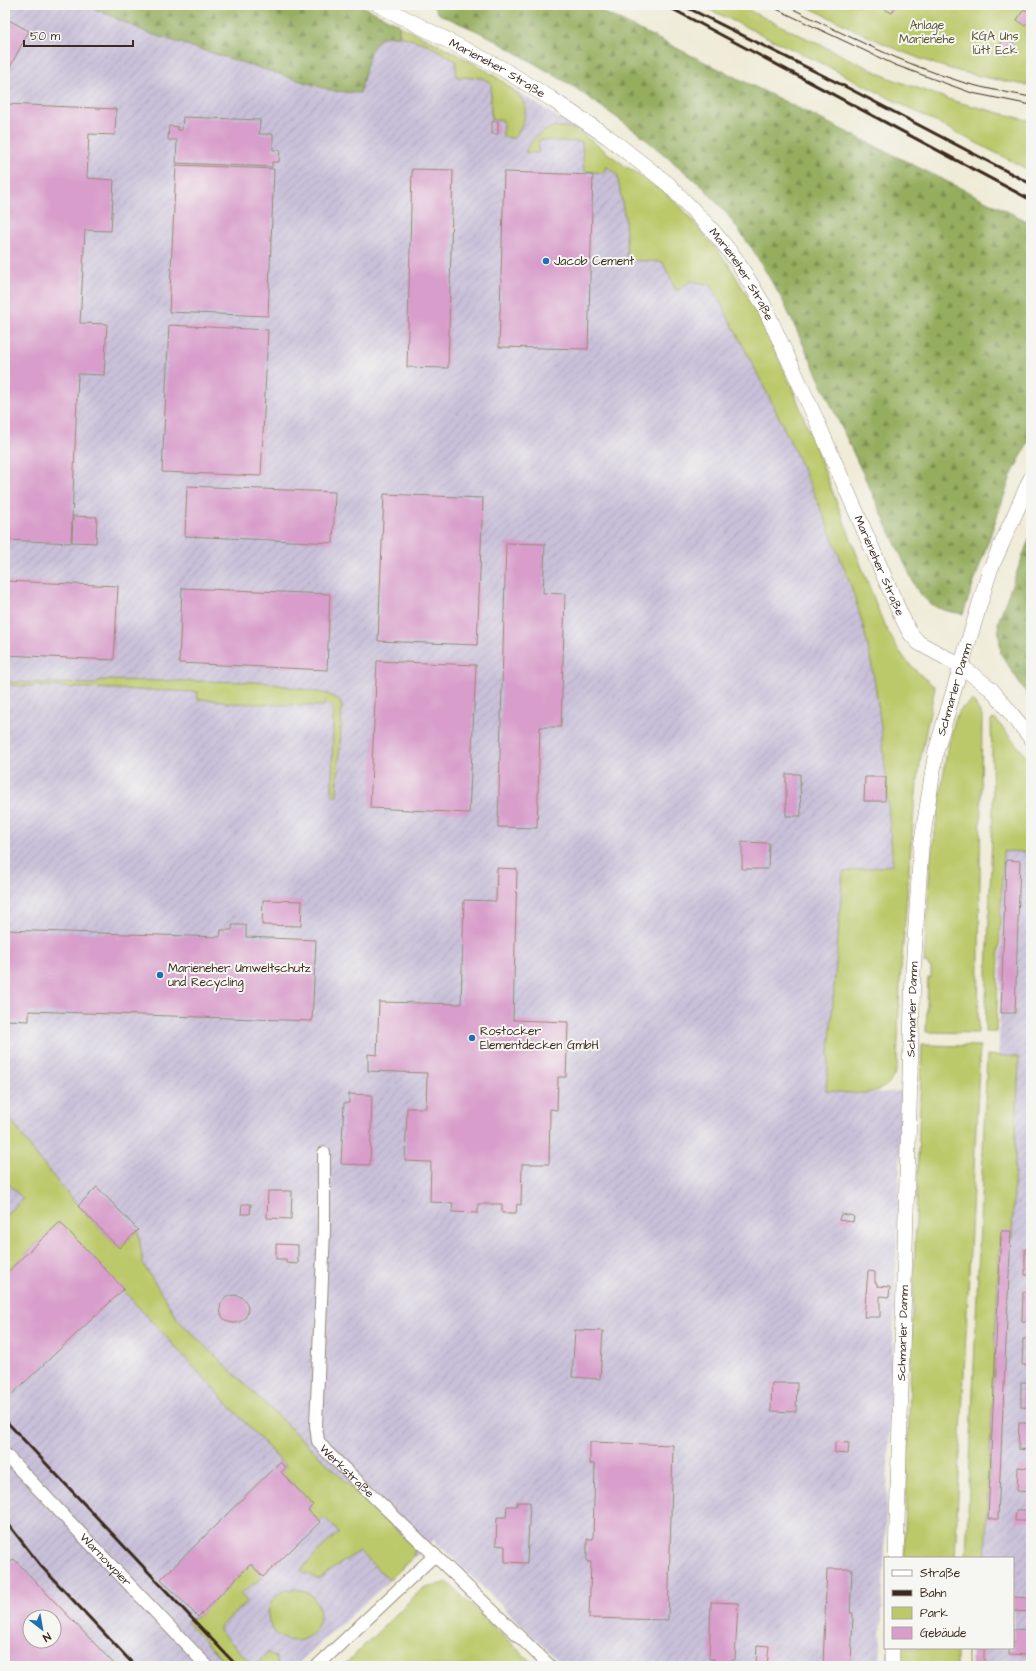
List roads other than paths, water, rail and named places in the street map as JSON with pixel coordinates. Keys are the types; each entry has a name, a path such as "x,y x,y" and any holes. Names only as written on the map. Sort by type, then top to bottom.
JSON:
{"street":[{"name":"Marieneher Straße","path":"379,5 501,68 550,98 608,137 668,184 704,220 735,258 763,304 815,417 900,613 910,632 920,642 960,666 991,689 1031,738"},
{"name":"Schmarler Damm","path":"896,1557 913,972 920,847 936,751 960,666 990,570 1031,478"},
{"name":"Werkstraße","path":"324,1153 323,1237 316,1426 318,1441 326,1451 550,1666"},
{"name":"Warnowpier","path":"5,1454 207,1666"},
{"path":"317,1666 435,1555"},
{"path":"892,1649 892,1666"}],"tram line":[{"path":"768,5 895,65 972,93 1031,105"},
{"path":"785,5 896,58 919,67 965,83 1031,97"}],"railway":[{"path":"665,5 1031,200"},
{"path":"682,5 852,90 1031,184"},
{"path":"5,1420 237,1666"},
{"path":"5,1520 40,1565 135,1666"}],"place":[{"name":"Jacob Cement","path":"546,261"},
{"name":"Marieneher Umweltschutz und Recycling","path":"160,975"},
{"name":"Rostocker Elementdecken GmbH","path":"472,1038"}],"park label":[{"name":"Anlage Marienehe","path":"927,32"},
{"name":"KGA Uns lütt Eck","path":"995,43"}]}
